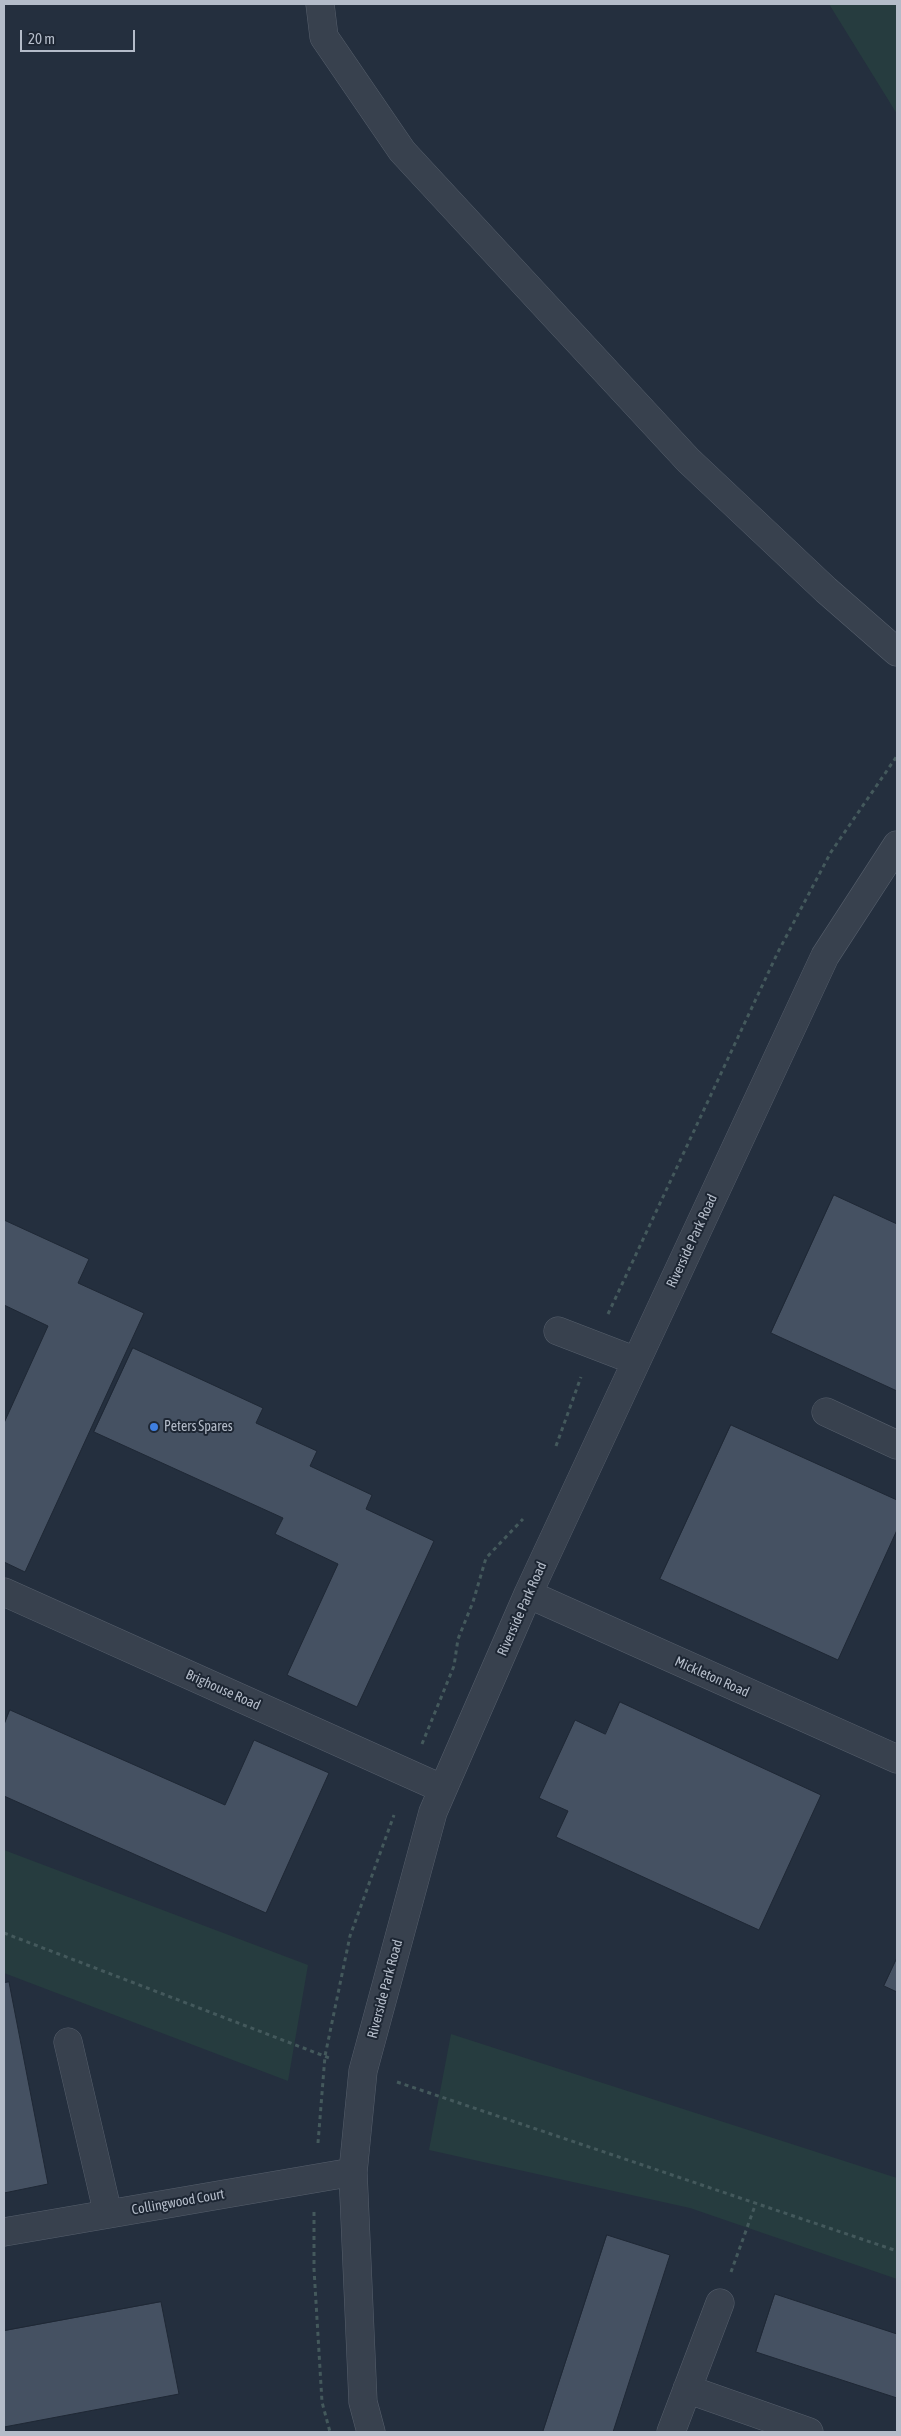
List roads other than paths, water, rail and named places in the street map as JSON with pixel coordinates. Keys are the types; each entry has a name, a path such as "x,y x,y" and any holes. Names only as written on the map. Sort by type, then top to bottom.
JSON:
{"street":[{"path":"320,4 324,37 402,151 688,460 826,590 897,652"},
{"name":"Riverside Park Road","path":"371,2432 363,2402 353,2172 363,2071 433,1812 528,1594 825,956 897,844"},
{"path":"558,1331 636,1362"},
{"path":"826,1412 897,1444"},
{"name":"Brighouse Road","path":"4,1592 443,1789"},
{"name":"Mickleton Road","path":"528,1594 895,1754"},
{"path":"68,2042 108,2214"},
{"name":"Collingwood Court","path":"4,2232 353,2172"},
{"path":"671,2432 720,2303"},
{"path":"687,2390 809,2432"}],"place":[{"name":"Peters Spares","path":"154,1427"}]}
